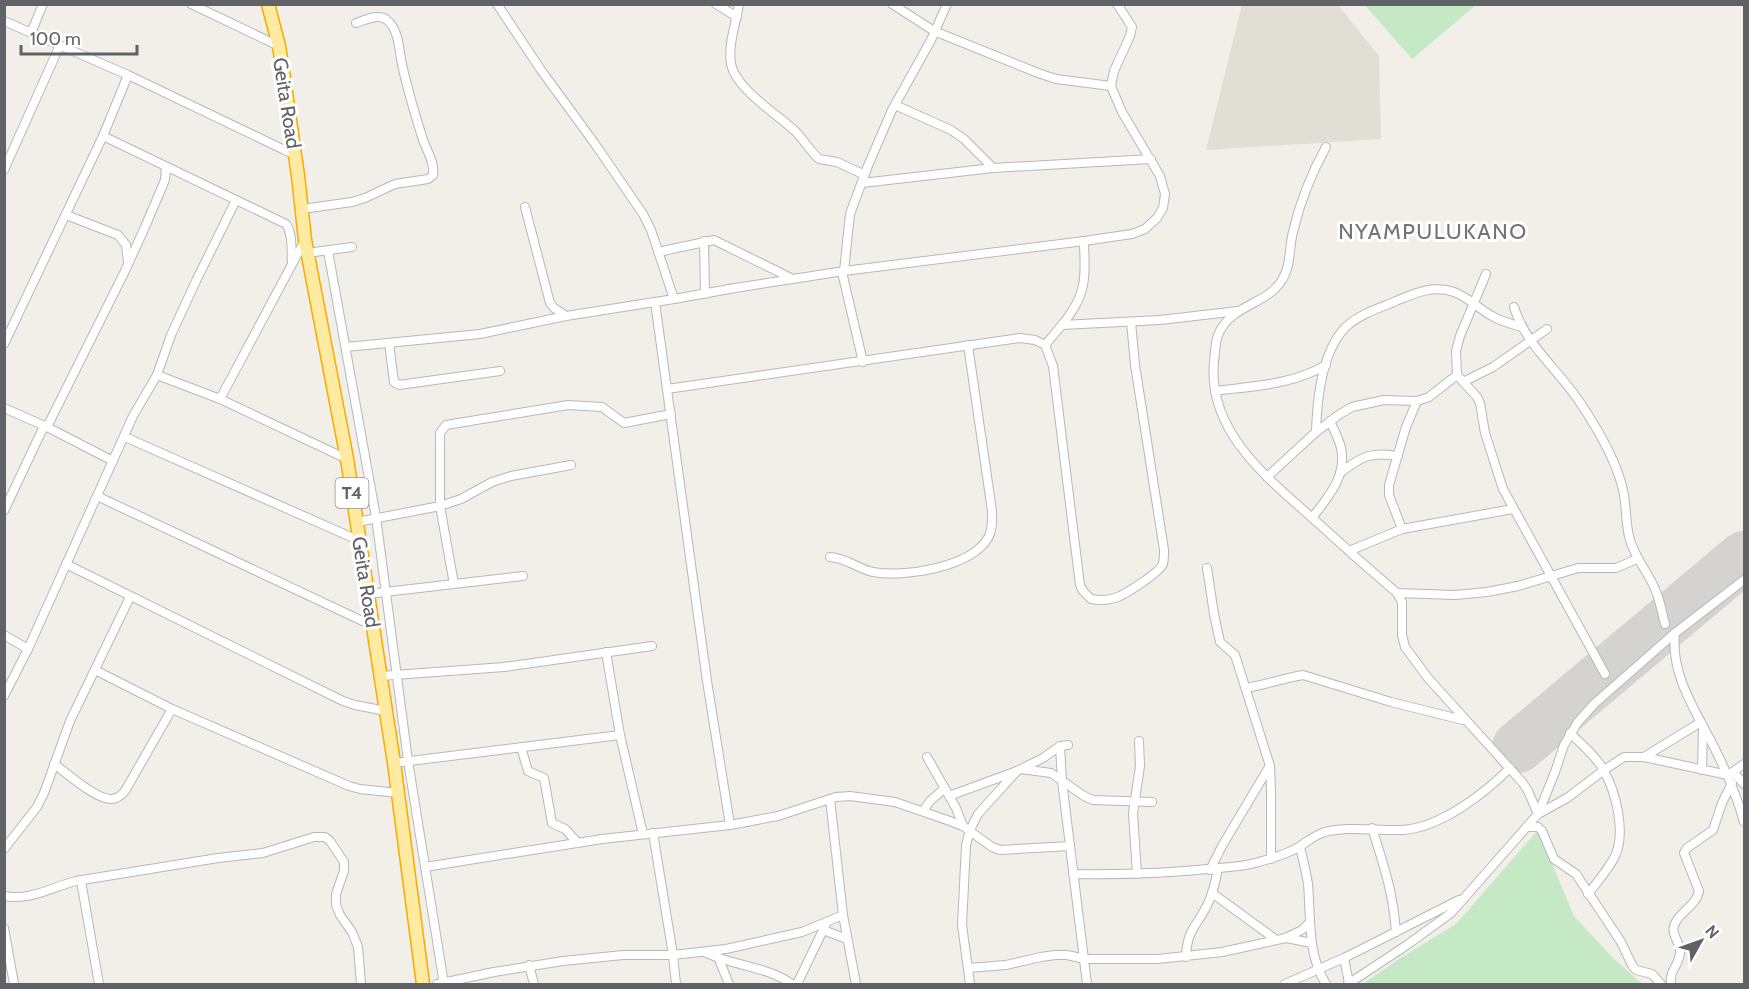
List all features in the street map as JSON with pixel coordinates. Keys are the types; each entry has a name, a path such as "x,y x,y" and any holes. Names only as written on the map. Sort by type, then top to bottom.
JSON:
{"highway":[{"name":"Geita Road","path":"268,4 279,46 307,254 357,522 394,763 423,984"}],"street":[{"path":"31,33 43,4"},
{"path":"497,4 634,200 651,230 674,299"},
{"path":"716,4 736,17"},
{"path":"739,4 732,30 731,46 731,64 738,78 747,89 797,133 819,159 837,162 864,179 993,168 1151,159"},
{"path":"892,4 934,31 1038,74 1056,79 1111,86"},
{"path":"863,362 843,272 850,214 879,139 947,4"},
{"path":"346,347 480,333 566,316 794,279 1084,241 1132,234 1145,229 1157,218 1163,208 1165,194 1160,176 1122,112 1111,86 1114,71 1131,36 1132,27 1117,4"},
{"path":"195,5 279,46"},
{"path":"302,209 352,202 395,184 434,175 434,168 406,83 395,33 384,18 373,18 356,23"},
{"path":"4,21 128,75 295,154"},
{"path":"4,170 60,45"},
{"path":"4,344 103,136 128,75"},
{"path":"895,105 951,130 964,139 993,168"},
{"path":"103,136 287,225 291,236 292,262"},
{"path":"1062,325 1131,322 1238,310 1264,297 1275,289 1288,269 1293,231 1303,196 1326,147"},
{"path":"4,511 128,263 165,180 166,167"},
{"path":"4,696 28,649 133,416 157,375 171,335 236,200"},
{"path":"525,207 550,303 566,316"},
{"path":"66,215 118,236 126,245 128,263"},
{"path":"220,399 305,240"},
{"path":"658,252 714,240 794,279"},
{"path":"704,241 705,294"},
{"path":"1045,345 1076,305 1084,283 1084,241"},
{"path":"307,254 352,247"},
{"path":"328,251 376,519 408,761 442,984 529,965 716,950 824,927 843,915"},
{"path":"1486,274 1460,336 1456,351 1457,375 1480,403 1485,433 1503,489 1605,674"},
{"path":"1316,432 1317,403 1326,365 1340,334 1349,324 1363,315 1421,291 1438,289 1454,292 1492,316 1522,327"},
{"path":"655,302 707,681 730,825"},
{"path":"1514,307 1530,340 1581,404 1615,466 1624,493 1626,525 1630,542 1637,559 1655,588 1665,624"},
{"path":"1238,310 1225,324 1218,337 1213,373 1215,391 1222,415 1232,435 1267,477 1397,593 1402,602 1402,635 1405,647 1428,678 1528,791 1539,827 1554,859 1576,874 1625,949 1632,965 1636,970 1652,975 1661,984"},
{"path":"667,389 1020,338 1035,340 1045,345 1053,366 1080,585 1091,599 1108,599 1122,595 1160,569 1164,550 1135,365 1131,322"},
{"path":"1463,382 1493,367 1547,329"},
{"path":"389,343 394,382 399,386 500,371"},
{"path":"830,557 850,562 871,572 907,573 949,564 970,555 989,537 992,511 968,345"},
{"path":"1215,391 1278,383 1314,372 1326,365"},
{"path":"157,375 220,399 347,459"},
{"path":"1267,477 1316,432 1352,407 1384,400 1417,401 1429,398 1457,375"},
{"path":"1402,530 1389,495 1389,485 1406,427 1417,401"},
{"path":"454,584 440,506 440,433 446,425 564,405 602,407 624,423 671,414"},
{"path":"4,408 46,426 113,460"},
{"path":"1312,518 1333,492 1340,473 1341,447 1330,421"},
{"path":"125,437 360,541"},
{"path":"1340,473 1360,458 1383,453 1398,456"},
{"path":"357,522 440,506 461,499 492,482 511,476 571,465"},
{"path":"97,496 373,626"},
{"path":"1349,551 1402,530 1513,509"},
{"path":"1397,593 1443,595 1477,593 1518,586 1578,568 1616,568 1637,559"},
{"path":"66,564 343,701 386,711"},
{"path":"1207,568 1220,642 1235,655 1270,766 1271,859"},
{"path":"368,594 522,576"},
{"path":"1536,816 1570,733 1594,704 1675,633 1744,580"},
{"path":"4,849 37,807 44,794 70,721 130,597"},
{"path":"1675,633 1675,652 1682,682 1740,793 1744,822"},
{"path":"4,635 28,649"},
{"path":"381,676 504,667 652,646"},
{"path":"606,652 620,735 642,834"},
{"path":"95,670 172,709 354,788 398,793"},
{"path":"1246,688 1303,675 1391,702 1465,720"},
{"path":"54,764 98,796 111,800 119,798 172,709"},
{"path":"1644,758 1702,724"},
{"path":"1702,724 1702,770"},
{"path":"1570,733 1604,770 1618,809 1620,826 1620,841 1615,856 1588,894"},
{"path":"394,763 620,735"},
{"path":"1137,874 1134,823 1140,766 1140,741"},
{"path":"923,811 930,801 947,792 1019,770 1064,745 1062,781 1087,984"},
{"path":"521,747 528,771 544,778 552,823 565,829 578,843"},
{"path":"927,757 966,828 962,925 970,984"},
{"path":"1344,958 1348,984 1429,930 1451,914 1536,816 1567,798 1624,757 1644,758 1702,770 1731,777 1744,784"},
{"path":"1671,984 1671,975 1680,952 1673,931 1674,926 1694,903 1699,891 1684,853 1687,848 1713,830 1731,777 1744,764"},
{"path":"1186,957 1187,941 1191,930 1209,902 1212,893 1214,869 1222,846 1270,766"},
{"path":"1073,874 1137,874 1235,868 1271,859 1300,847 1323,832 1372,828 1401,830 1417,828 1432,823 1474,799 1491,787 1510,768"},
{"path":"1019,770 1051,773 1093,800 1152,802"},
{"path":"966,828 1019,770"},
{"path":"425,867 642,834 730,825 778,816 830,799 850,796 895,802 923,811 966,828 992,847 1000,850 1070,846"},
{"path":"830,799 843,915 856,984"},
{"path":"1527,826 1539,827"},
{"path":"1372,828 1385,865 1393,898 1396,932"},
{"path":"653,833 676,984"},
{"path":"4,896 14,898 33,896 62,885 81,881 218,858 263,853 314,837 325,837 344,862 344,871 336,894 336,904 340,915 356,940 361,984"},
{"path":"1300,847 1307,881 1312,943 1324,983"},
{"path":"81,881 99,984"},
{"path":"1212,893 1275,939"},
{"path":"1285,984 1344,958 1464,898"},
{"path":"1286,938 1310,922"},
{"path":"824,927 847,939"},
{"path":"797,984 824,927"},
{"path":"4,928 14,984"},
{"path":"968,968 1006,965 1055,955 1085,959 1186,957 1222,952 1286,938 1312,943"},
{"path":"716,950 729,984"},
{"path":"703,952 719,959 770,972 792,984"},
{"path":"529,965 534,984"}],"shaded area":[{"path":"1242,5 1338,5 1379,56 1381,139 1206,150"}],"green space":[{"path":"1365,5 1476,5 1412,59"},
{"path":"1538,830 1574,916 1610,955 1642,984 1363,984 1456,924"}],"runway":[{"path":"1518,747 1744,557"}],"district":[{"name":"NYAMPULUKANO","path":"1433,231"}]}
